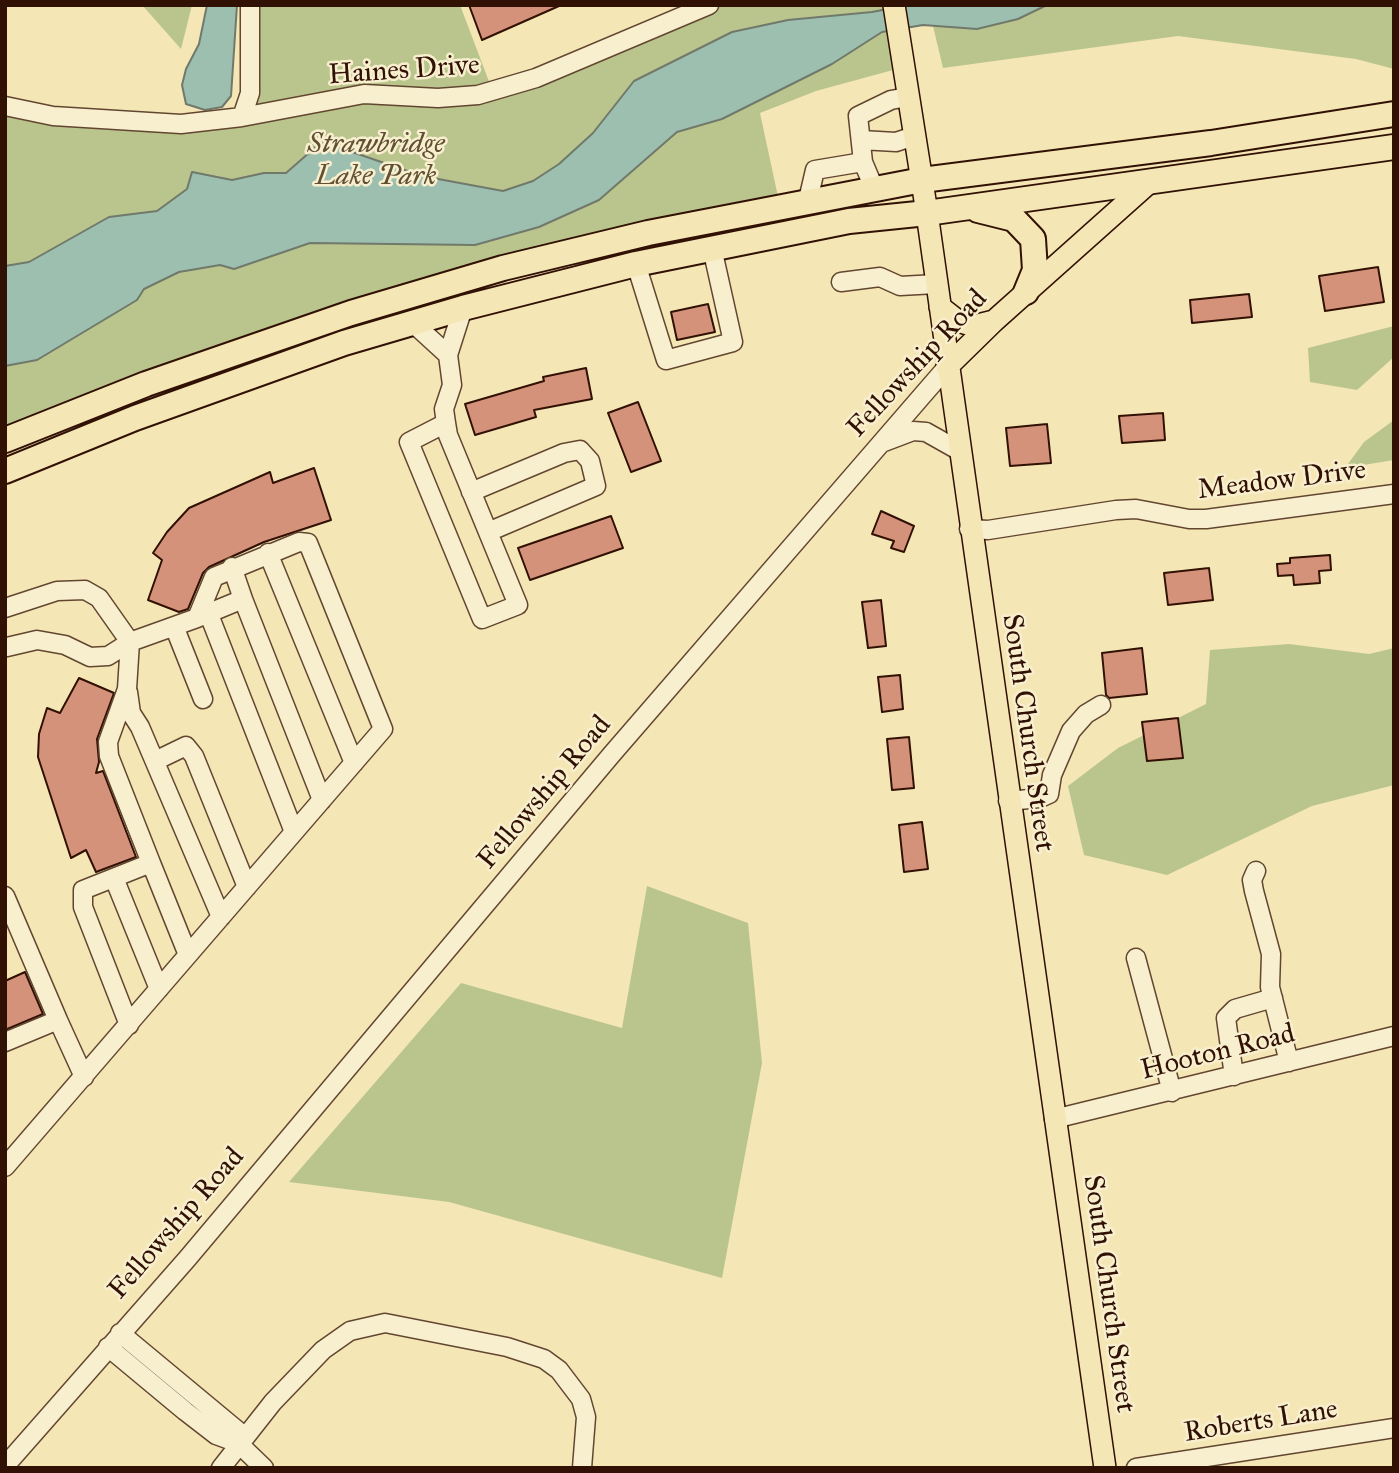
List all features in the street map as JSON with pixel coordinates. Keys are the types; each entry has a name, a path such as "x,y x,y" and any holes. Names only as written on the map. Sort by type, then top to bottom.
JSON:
{"highway":[{"path":"5,440 197,365 376,305 585,248 808,200 922,180 1211,143 1394,114"},
{"path":"1152,180 1174,163 1211,143"},
{"path":"5,471 235,381 463,308 636,264 849,221 964,208 1394,147"},
{"path":"964,208 995,212 1014,219 1029,232 1036,251 1035,270 1026,292"}],"main road":[{"name":"South Church Street","path":"894,6 927,213 969,529 1105,1468"},
{"name":"Fellowship Road","path":"947,367 994,321 1152,180"},
{"path":"940,307 958,321 974,326 994,321"}],"street":[{"path":"238,117 250,93 250,5"},
{"name":"Haines Drive","path":"5,106 53,116 181,124 238,117 364,94 438,98 493,92 536,78 709,5"},
{"path":"874,188 863,162 859,116 891,100 908,97"},
{"path":"861,140 896,142 914,136"},
{"path":"808,200 815,170 863,162"},
{"path":"636,264 666,360 733,342 712,248"},
{"path":"841,282 880,277 900,286 936,284"},
{"path":"446,423 409,442 482,620 518,605 448,435 444,409 453,385 448,355 463,308"},
{"path":"413,323 448,355"},
{"name":"Fellowship Road","path":"5,1466 947,367"},
{"path":"881,443 914,431 926,432 958,450"},
{"path":"471,492 564,453 580,450 590,461 596,486 488,532"},
{"name":"Meadow Drive","path":"969,529 988,530 1136,509 1189,519 1206,519 1394,494"},
{"path":"5,1167 129,1025 188,955 295,832 383,729 308,542 299,542 268,553 214,577 203,615 295,832"},
{"path":"268,553 354,762"},
{"path":"232,567 322,800"},
{"path":"5,608 57,591 85,590 104,603 130,642 127,689 131,713 155,761 221,917"},
{"path":"6,647 37,640 65,645 90,657 108,656 130,642 243,599"},
{"path":"174,626 203,699"},
{"path":"127,689 108,742 109,756 188,955"},
{"path":"1008,801 1040,798 1049,794 1052,775 1071,731 1086,714 1101,705"},
{"path":"155,761 186,746 194,756 247,887"},
{"path":"129,1025 83,907 83,890 151,863"},
{"path":"1256,871 1252,880 1271,954 1273,998 1289,1062"},
{"path":"114,878 159,989"},
{"path":"5,896 84,1077"},
{"path":"1136,957 1172,1092"},
{"path":"1234,1076 1226,1018 1235,1009 1273,998"},
{"path":"5,1042 58,1020"},
{"name":"Hooton Road","path":"1054,1119 1394,1035"},
{"path":"220,1468 238,1443 298,1376 336,1339 367,1325 385,1323 507,1347 544,1359 559,1370 581,1399 586,1417 582,1468"},
{"path":"114,1340 238,1431 238,1443 264,1468"},
{"name":"Roberts Lane","path":"1136,1468 1394,1428"}],"green space":[{"path":"142,5 192,5 181,49"},
{"name":"Strawbridge Lake Park","path":"240,5 460,5 493,92 712,5 895,5 904,67 816,91 760,113 780,206 503,268 5,440 5,105 53,116 247,115"},
{"path":"928,5 1394,5 1394,69 1356,59 1178,36 943,68"},
{"path":"1394,326 1394,357 1357,390 1310,382 1308,348"},
{"path":"1394,420 1394,460 1345,468 1364,442"},
{"path":"1289,644 1369,654 1394,648 1394,785 1312,806 1167,875 1084,855 1068,786 1118,748 1206,704 1210,650"},
{"path":"647,886 748,923 762,1063 722,1278 449,1202 289,1182 461,983 622,1028"}],"shaded area":[{"path":"207,5 237,5 231,96 222,107 205,110 186,104 182,85 186,69 199,44"},
{"path":"908,5 1047,5 1018,19 977,29 923,25 882,32 832,64 722,119 677,132 599,200 539,227 475,245 310,243 234,269 220,265 179,272 144,289 137,300 37,360 5,366 5,266 29,262 109,217 157,211 187,189 192,172 232,180 264,173 286,173 318,145 326,143 422,176 503,191 533,181 559,164 593,133 634,81 732,32 788,20 872,12"}],"building":[{"path":"469,5 558,5 559,6 482,40"},
{"path":"1378,267 1384,302 1325,311 1319,276"},
{"path":"1249,294 1252,317 1192,323 1190,300"},
{"path":"708,304 715,332 677,340 671,312"},
{"path":"586,368 592,399 534,410 536,417 475,435 465,404 544,381 543,377"},
{"path":"638,402 661,461 631,472 608,413"},
{"path":"1163,413 1165,440 1122,443 1119,416"},
{"path":"1047,424 1051,463 1010,466 1006,428"},
{"path":"314,468 331,520 264,542 209,567 203,573 188,609 179,612 148,600 162,560 153,553 167,532 189,508 270,472 273,483"},
{"path":"881,511 914,526 904,552 891,548 894,541 872,534"},
{"path":"611,516 623,548 530,580 518,548"},
{"path":"1330,555 1331,570 1319,571 1320,583 1294,585 1293,575 1278,576 1277,564 1290,563 1290,558"},
{"path":"1209,568 1213,600 1168,605 1164,573"},
{"path":"881,600 886,646 868,648 862,602"},
{"path":"1142,648 1147,694 1109,698 1106,695 1102,653"},
{"path":"900,675 903,709 882,712 878,677"},
{"path":"79,678 114,693 97,739 99,762 96,773 103,771 136,857 96,872 86,850 71,858 38,757 39,734 47,708 60,713"},
{"path":"1178,718 1183,758 1147,761 1142,722"},
{"path":"909,737 914,788 892,790 887,739"},
{"path":"922,822 928,869 904,872 899,825"},
{"path":"25,972 43,1014 5,1030 5,981"}]}
